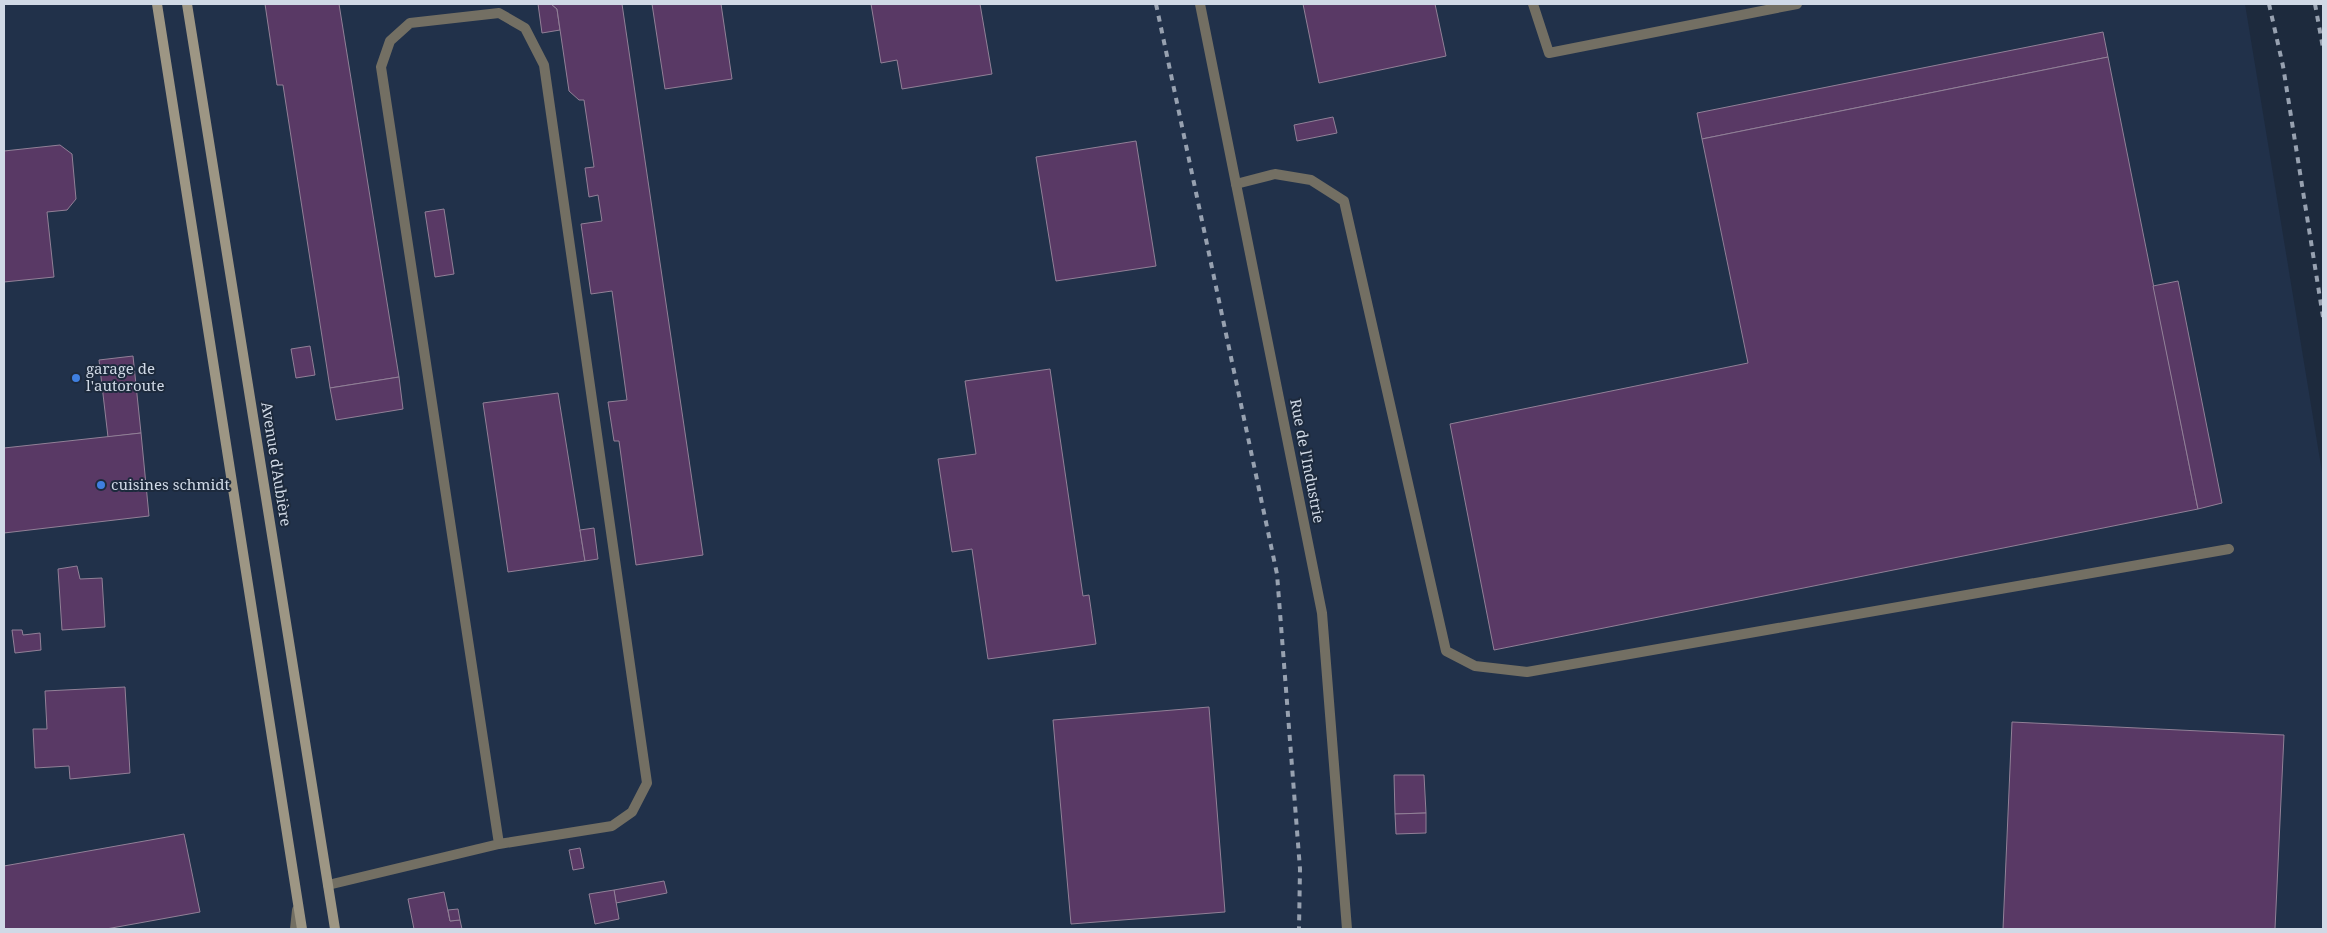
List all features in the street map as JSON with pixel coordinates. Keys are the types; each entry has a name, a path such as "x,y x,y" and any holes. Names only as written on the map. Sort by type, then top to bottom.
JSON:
{"main road":[{"path":"157,4 302,929"},
{"name":"Avenue d'Aubière","path":"187,4 335,929"}],"street":[{"name":"Rue de l'Industrie","path":"1200,4 1322,612 1347,929"},
{"path":"1534,4 1549,53 1797,4"},
{"path":"328,885 499,844 612,826 632,812 647,783 544,65 525,28 499,14 410,23 390,41 381,67 499,844"},
{"path":"1236,184 1275,174 1311,180 1344,201 1446,650 1475,666 1527,672 2229,549"},
{"path":"295,929 298,904"}],"shaded area":[{"path":"4,4 2245,4 2323,478 2323,929 4,929"}],"building":[{"path":"265,4 339,4 399,377 330,388 283,85 277,85"},
{"path":"538,4 551,4 557,9 560,30 542,33"},
{"path":"551,4 622,4 703,555 636,565 619,441 614,441 608,402 627,400 612,291 591,294 581,224 602,221 598,195 589,197 585,168 594,167 584,100 579,100 569,91 557,9"},
{"path":"652,4 721,4 732,79 665,89"},
{"path":"871,4 980,4 992,74 902,89 897,60 881,63"},
{"path":"1303,4 1435,4 1446,56 1319,83"},
{"path":"2103,32 2108,57 1702,139 1697,113"},
{"path":"2108,57 2198,509 1494,650 1450,424 1748,363 1702,139"},
{"path":"1333,117 1337,133 1297,141 1294,125"},
{"path":"1136,141 1156,266 1056,281 1036,157"},
{"path":"60,145 72,154 76,199 67,210 47,212 54,277 4,282 4,151"},
{"path":"444,209 454,274 435,277 425,212"},
{"path":"2178,281 2222,503 2198,509 2153,286"},
{"path":"310,346 315,375 296,378 291,349"},
{"path":"133,356 141,433 108,437 99,360"},
{"path":"1050,369 1083,596 1089,595 1096,644 988,659 972,549 952,552 938,459 976,454 965,381"},
{"path":"399,377 403,409 336,420 330,388"},
{"path":"558,393 585,561 508,572 483,403"},
{"path":"141,433 149,516 4,533 4,448"},
{"path":"594,528 598,559 585,561 580,530"},
{"path":"77,566 80,579 102,578 105,627 62,630 58,569"},
{"path":"12,630 22,630 23,635 40,633 41,650 15,653"},
{"path":"125,687 130,773 70,779 69,766 35,768 33,729 47,729 45,691"},
{"path":"1209,707 1225,912 1071,924 1053,720"},
{"path":"2012,722 2284,735 2275,929 2003,929"},
{"path":"1394,775 1424,775 1426,813 1395,814"},
{"path":"1426,813 1426,833 1396,834 1395,814"},
{"path":"184,834 200,912 106,929 4,929 4,866"},
{"path":"580,848 584,868 573,870 569,850"},
{"path":"664,881 667,893 616,903 614,890"},
{"path":"614,890 619,919 595,924 589,894"},
{"path":"444,892 450,921 460,920 462,929 414,929 408,899"},
{"path":"458,909 460,920 450,921 448,910"}],"railway":[{"path":"1156,4 1277,574 1300,869 1299,929"},
{"path":"2269,4 2283,66 2323,317"},
{"path":"2315,4 2323,48"}],"place":[{"name":"garage de l'autoroute","path":"76,378"},
{"name":"cuisines schmidt","path":"101,485"}]}
